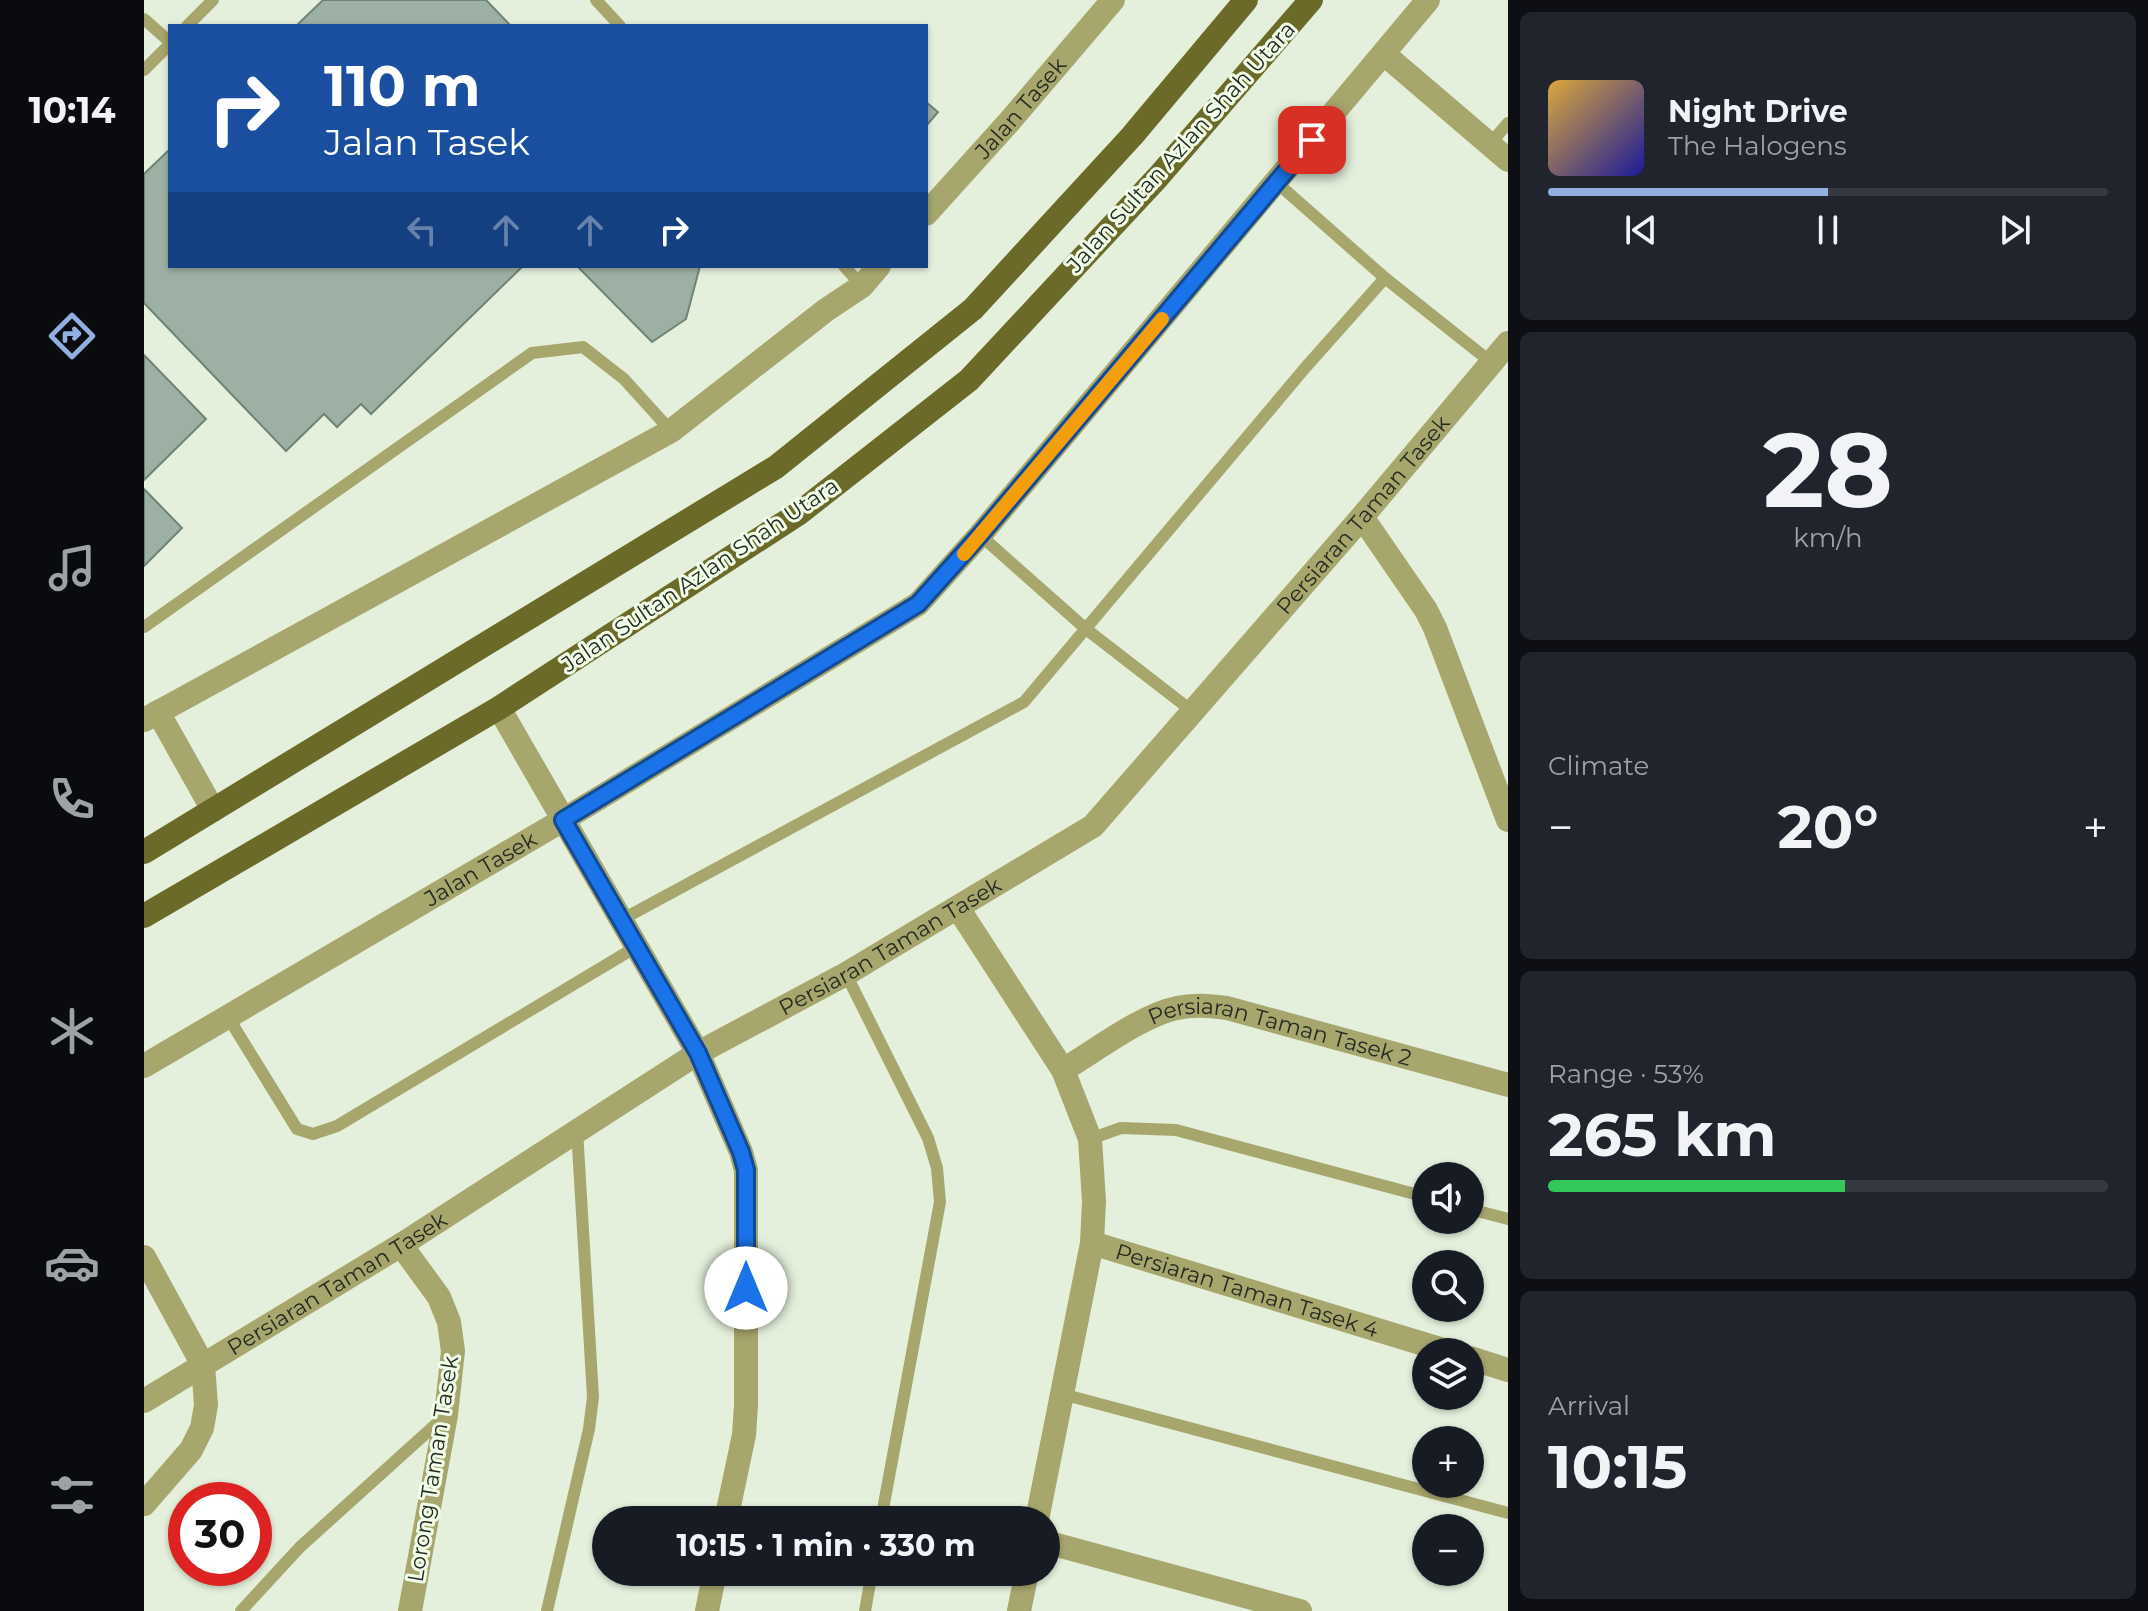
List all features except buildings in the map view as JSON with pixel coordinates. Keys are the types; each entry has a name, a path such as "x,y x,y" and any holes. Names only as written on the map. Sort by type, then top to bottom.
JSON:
{"main road":[{"name":"Jalan Sultan Azlan Shah Utara","path":"144,852 776,467 973,309 1132,136 1246,0"},
{"name":"Jalan Sultan Azlan Shah Utara","path":"144,916 499,708 798,514 969,380 1158,177 1311,0"}],"street":[{"name":"Jalan Tasek","path":"928,212 1113,0"},
{"name":"Jalan Tasek","path":"144,1066 563,820 918,604 980,535 1428,0"},
{"path":"1384,54 1499,152"},
{"path":"213,810 151,716 671,431 826,310 862,286 877,268"},
{"name":"Persiaran Taman Tasek","path":"144,1401 401,1245 698,1053 846,974 1093,826 1362,517 1508,343"},
{"path":"1362,517 1435,628 1508,820"},
{"path":"499,708 698,1053 741,1152 746,1170 746,1405 744,1435 729,1506"},
{"path":"958,908 1063,1070 1090,1139 1094,1201 1092,1243 1040,1506"},
{"name":"Persiaran Taman Tasek 2","path":"1063,1070 1157,1014 1178,1007 1200,1005 1227,1008 1508,1085"},
{"name":"Persiaran Taman Tasek 4","path":"1092,1243 1412,1340"},
{"name":"Lorong Taman Tasek","path":"401,1245 439,1297 449,1322 453,1351 446,1415 410,1611"},
{"path":"144,1257 203,1365 206,1405 202,1428 191,1450 144,1504"},
{"path":"1484,1362 1508,1370"},
{"path":"1060,1546 1300,1611"},
{"path":"707,1611 712,1586"},
{"path":"1019,1611 1024,1586"}],"lane":[{"path":"189,24 213,0"},
{"path":"596,0 618,24"},
{"path":"144,19 168,41"},
{"path":"144,70 168,45"},
{"path":"1499,152 1508,123"},
{"path":"1276,182 1385,278 1492,363"},
{"path":"846,268 862,286"},
{"path":"621,920 1024,702 1305,368 1385,278"},
{"path":"144,627 532,353 583,347 624,379 671,431"},
{"path":"980,535 1086,629 1192,711"},
{"path":"228,1017 297,1129 313,1134 337,1126 636,947"},
{"path":"846,974 928,1138 937,1168 940,1202 884,1506"},
{"path":"1090,1139 1121,1128 1176,1130 1412,1193"},
{"path":"547,1611 589,1429 593,1397 577,1130"},
{"path":"1484,1213 1508,1219"},
{"path":"1062,1394 1508,1513"},
{"path":"241,1611 300,1547 446,1415"},
{"path":"865,1611 869,1586"}],"slow traffic":[{"path":"964,554 1162,319"}],"route":[{"path":"746,1288 746,1170 741,1152 698,1053 563,820 918,604 980,535 1312,140"}]}
